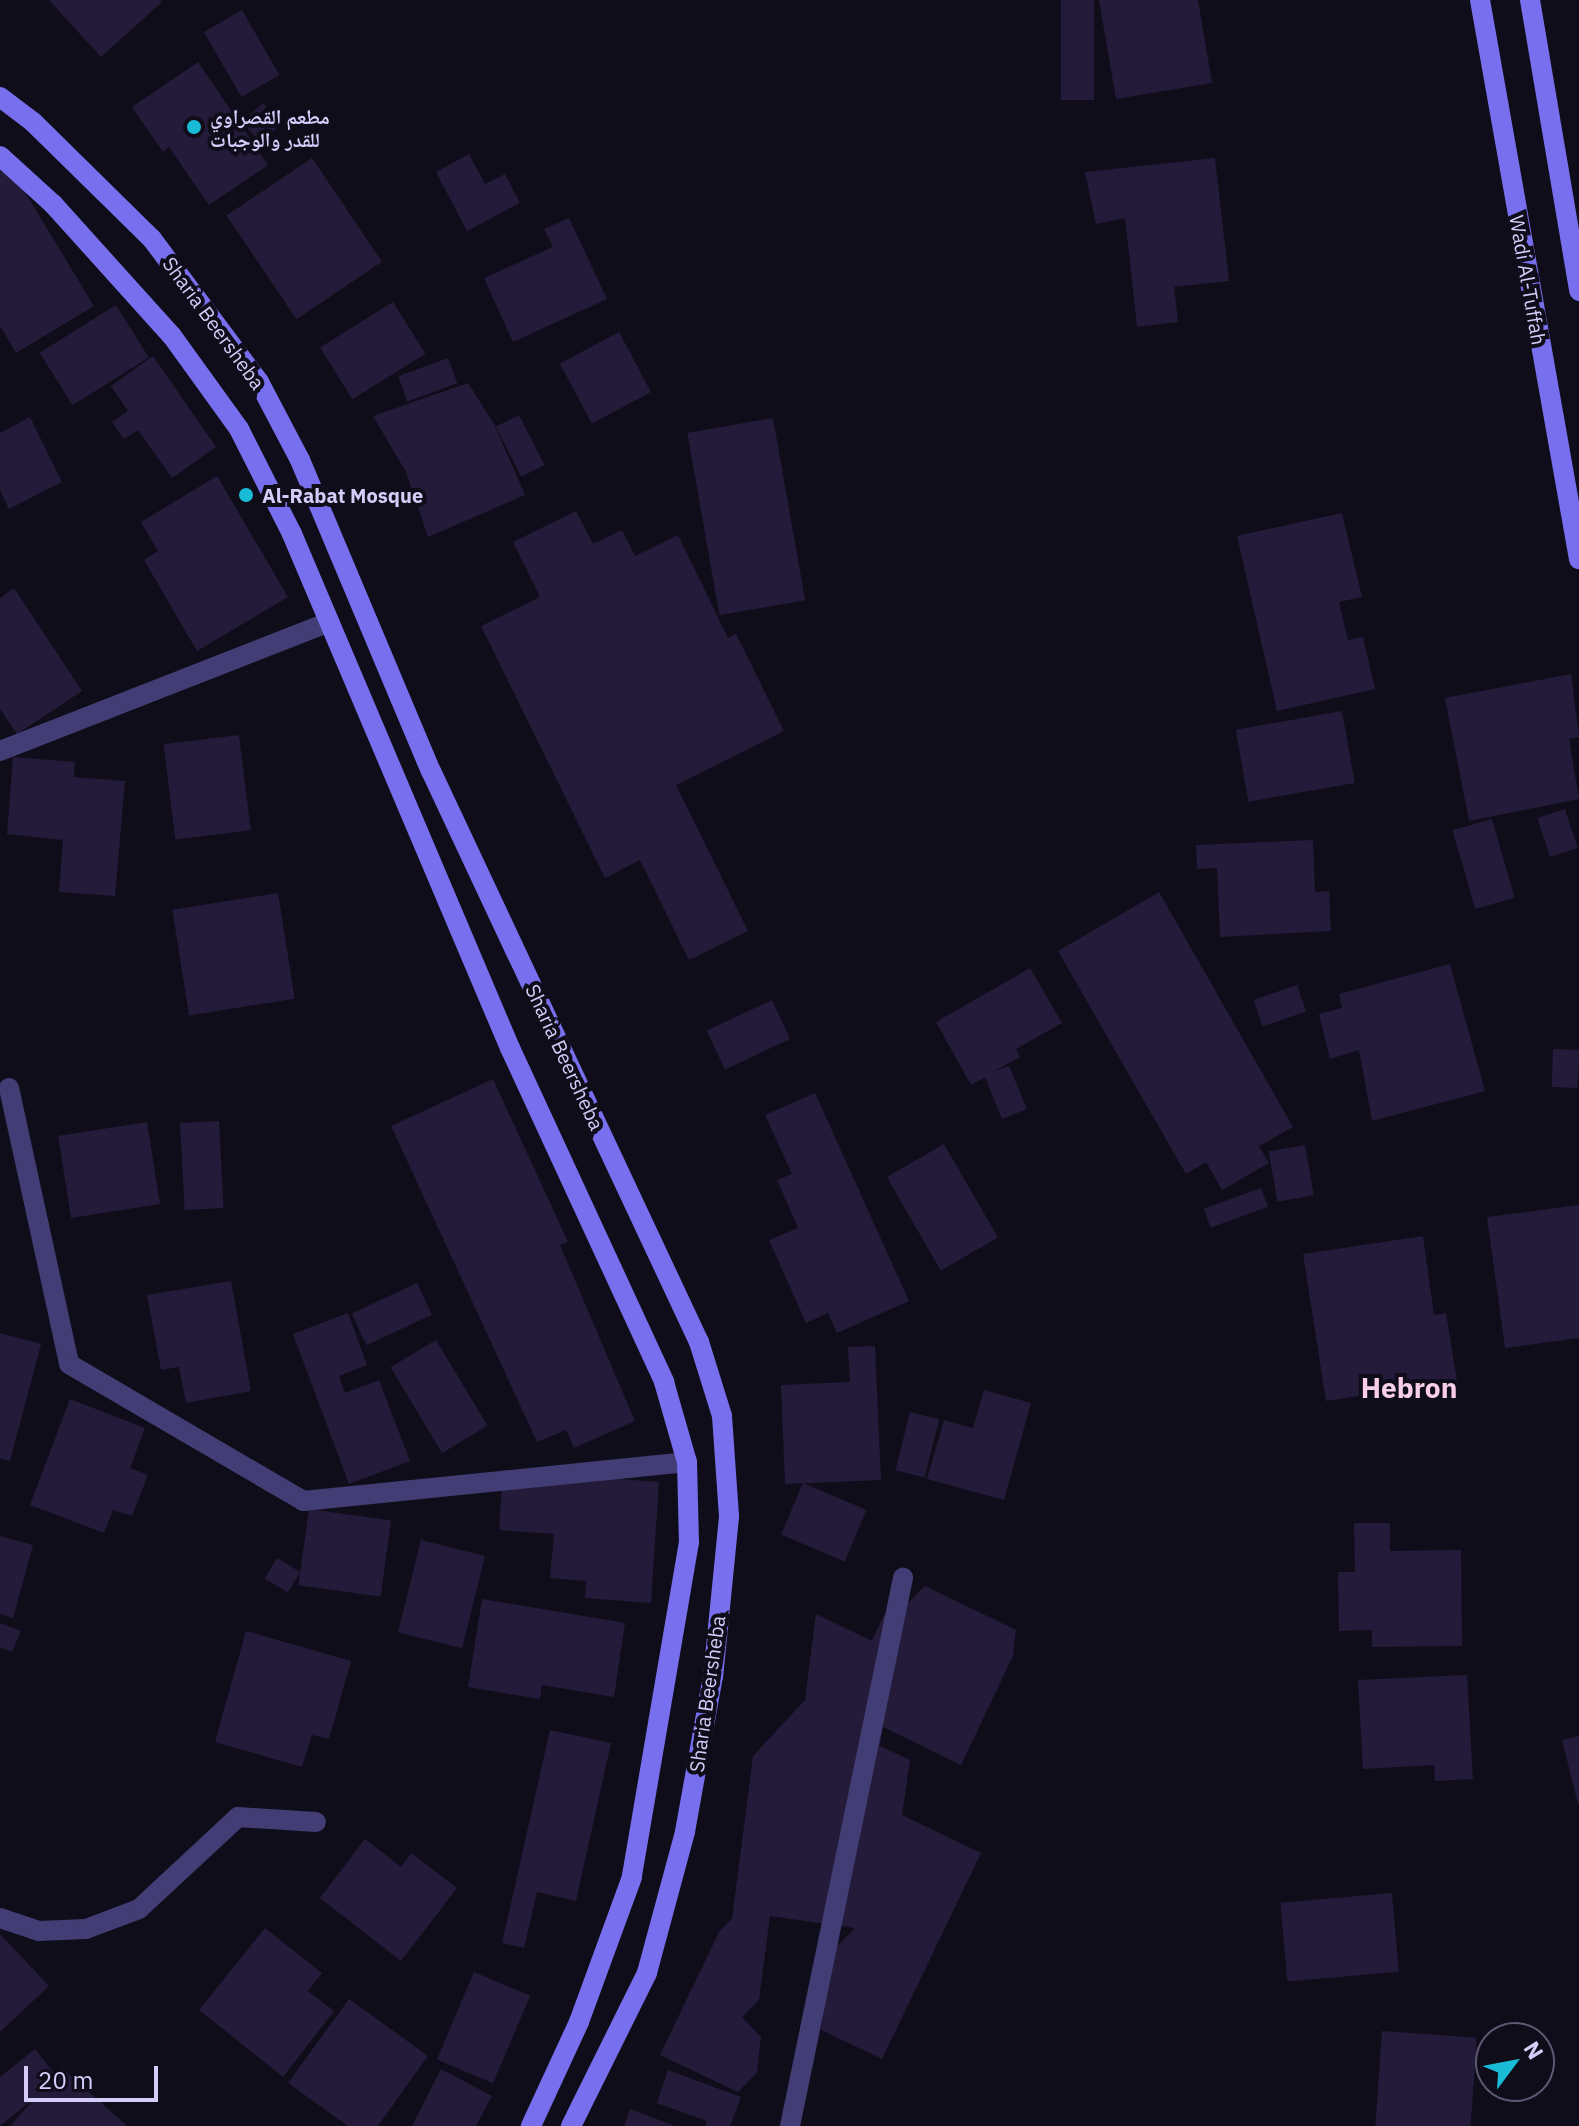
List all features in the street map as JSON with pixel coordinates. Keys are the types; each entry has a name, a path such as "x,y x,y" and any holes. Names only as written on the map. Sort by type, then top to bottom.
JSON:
{"street":[{"name":"Wadi Al-Tuffah","path":"1480,0 1579,559"},
{"path":"1530,0 1579,291"},
{"name":"Sharia Beersheba","path":"0,97 33,122 152,239 259,382 300,460 431,771 699,1342 722,1416 729,1517 713,1676 685,1832 647,1973 571,2126"},
{"name":"Sharia Beersheba","path":"0,156 53,204 172,336 239,429 330,622 359,703 504,1034 664,1382 687,1462 689,1542 632,1877 579,2022 531,2126"},
{"path":"0,751 330,622"},
{"path":"9,1088 69,1364 303,1501 687,1462"},
{"path":"790,2126 903,1578"},
{"path":"0,1918 39,1931 86,1929 139,1909 238,1817 316,1822"}],"building":[{"path":"49,0 160,0 162,2 101,57"},
{"path":"1061,0 1094,0 1094,100 1061,100"},
{"path":"1099,0 1198,0 1212,83 1116,99"},
{"path":"242,10 280,75 241,97 204,32"},
{"name":"مطعم القصراوي للقدر والوجبات","path":"198,62 268,165 209,205 169,147 163,152 132,107"},
{"path":"263,103 281,124 260,143 242,121"},
{"path":"0,151 94,306 16,353 0,326"},
{"path":"469,154 485,184 505,174 520,203 467,231 436,172"},
{"path":"312,158 382,262 297,319 227,216"},
{"path":"1215,158 1229,281 1174,287 1178,322 1137,327 1125,218 1096,224 1085,172"},
{"path":"569,218 607,299 513,342 484,278 553,247 544,229"},
{"path":"393,302 425,354 352,399 320,348"},
{"path":"116,305 149,358 73,405 40,353"},
{"path":"619,332 651,392 592,423 560,363"},
{"path":"153,356 216,447 172,478 138,430 124,439 112,422 128,411 111,386"},
{"path":"448,358 457,383 407,401 398,376"},
{"path":"468,383 494,424 525,495 428,537 406,472 373,416"},
{"path":"519,415 544,465 521,477 496,427"},
{"path":"30,417 62,482 9,509 0,490 0,433"},
{"path":"773,418 805,600 719,615 687,433"},
{"path":"217,476 288,597 197,651 144,560 158,551 141,522"},
{"path":"576,511 593,544 622,530 635,556 678,535 728,638 736,634 784,731 676,785 748,931 689,960 640,860 605,878 481,626 540,597 513,542"},
{"path":"1342,513 1362,597 1339,602 1348,640 1363,637 1375,689 1277,711 1237,536"},
{"path":"14,588 82,691 17,734 0,709 0,598"},
{"path":"1571,674 1579,737 1569,739 1579,799 1469,821 1445,698"},
{"path":"1342,711 1355,783 1248,802 1236,730"},
{"path":"239,735 251,830 175,840 164,744"},
{"path":"13,757 75,762 74,777 125,781 115,896 59,892 63,840 7,834"},
{"path":"1565,809 1578,848 1550,857 1537,818"},
{"path":"1492,819 1515,898 1475,909 1453,830"},
{"path":"1313,840 1315,892 1329,891 1331,931 1220,937 1217,868 1197,869 1196,845"},
{"path":"1159,892 1293,1127 1259,1146 1269,1163 1222,1190 1206,1162 1186,1174 1058,951"},
{"path":"278,893 295,999 189,1015 172,910"},
{"path":"1450,964 1485,1091 1372,1121 1359,1050 1330,1059 1319,1014 1342,1008 1339,994"},
{"path":"1030,968 1062,1023 1016,1049 1020,1057 993,1072 1009,1066 1027,1109 1002,1119 985,1077 971,1085 936,1022"},
{"path":"1297,985 1306,1011 1263,1026 1254,1000"},
{"path":"772,1000 790,1039 725,1069 707,1030"},
{"path":"1553,1049 1579,1050 1578,1088 1552,1087"},
{"path":"493,1079 568,1242 560,1245 635,1421 574,1448 566,1430 537,1442 391,1126"},
{"path":"815,1093 909,1301 837,1333 828,1313 806,1323 769,1240 798,1228 777,1180 792,1174 765,1115"},
{"path":"219,1121 224,1208 185,1210 180,1123"},
{"path":"147,1122 160,1204 71,1218 58,1136"},
{"path":"944,1144 998,1238 941,1271 887,1177"},
{"path":"1305,1145 1314,1195 1277,1202 1269,1151"},
{"path":"1261,1188 1268,1207 1211,1228 1204,1209"},
{"path":"1579,1205 1579,1338 1505,1348 1487,1217"},
{"path":"1423,1236 1434,1315 1446,1313 1457,1381 1326,1401 1303,1254"},
{"path":"231,1281 251,1391 186,1403 179,1367 161,1370 147,1295"},
{"path":"417,1283 432,1315 367,1345 352,1313"},
{"path":"348,1313 367,1365 339,1376 345,1393 379,1380 410,1461 349,1484 293,1334"},
{"path":"0,1333 41,1344 10,1461 0,1458"},
{"path":"436,1340 488,1426 442,1453 391,1367"},
{"path":"875,1346 881,1480 785,1484 781,1385 850,1382 848,1347"},
{"path":"984,1390 1031,1403 1004,1500 927,1479 944,1420 973,1428"},
{"path":"70,1399 145,1428 130,1468 148,1475 132,1516 113,1510 104,1533 30,1505"},
{"path":"910,1412 939,1419 925,1477 895,1470"},
{"path":"503,1470 659,1482 651,1603 585,1598 586,1581 550,1578 554,1534 499,1530"},
{"path":"803,1483 867,1510 845,1562 781,1535"},
{"path":"309,1509 391,1521 380,1597 298,1585"},
{"path":"1354,1523 1390,1523 1390,1551 1461,1550 1462,1646 1372,1647 1372,1630 1339,1631 1338,1572 1355,1572"},
{"path":"0,1536 33,1545 13,1618 0,1614"},
{"path":"421,1540 485,1556 462,1648 398,1632"},
{"path":"277,1558 300,1572 288,1592 265,1579"},
{"path":"925,1586 1016,1630 1013,1656 961,1765 883,1727 880,1746 910,1760 902,1815 981,1853 882,2059 821,2030 830,1954 855,1928 770,1916 759,2000 742,2017 761,2037 757,2073 738,2092 660,2055 719,1932 732,1919 753,1756 805,1700 816,1614 872,1641 884,1615 895,1616"},
{"path":"482,1599 625,1623 614,1697 542,1685 540,1699 468,1687"},
{"path":"0,1623 21,1631 12,1652 0,1647"},
{"path":"246,1631 351,1661 329,1739 312,1735 302,1767 215,1742"},
{"path":"1467,1675 1473,1779 1435,1781 1434,1765 1363,1769 1358,1680"},
{"path":"550,1730 611,1743 576,1901 537,1892 524,1948 502,1943"},
{"path":"1579,1736 1579,1803 1578,1804 1562,1740"},
{"path":"365,1839 401,1867 411,1853 457,1888 401,1961 320,1898"},
{"path":"1392,1893 1399,1972 1287,1981 1280,1903"},
{"path":"265,1928 322,1973 308,1991 334,2011 283,2077 199,2010"},
{"path":"0,1934 49,1986 0,2032"},
{"path":"474,1972 530,1996 493,2083 437,2059"},
{"path":"349,1999 428,2056 378,2126 348,2126 288,2083"},
{"path":"1382,2031 1475,2038 1471,2126 1375,2126"},
{"path":"35,2049 56,2076 62,2068 127,2126 10,2126 36,2097 0,2126 0,2077"},
{"path":"441,2069 492,2096 476,2126 412,2126"},
{"path":"668,2070 741,2097 730,2126 705,2126 707,2121 657,2103"},
{"path":"630,2109 675,2126 624,2126"}],"place":[{"name":"مطعم القصراوي للقدر والوجبات","path":"194,127"},
{"name":"Al-Rabat Mosque","path":"246,495"}],"district":[{"name":"Hebron","path":"1409,1388"}]}
